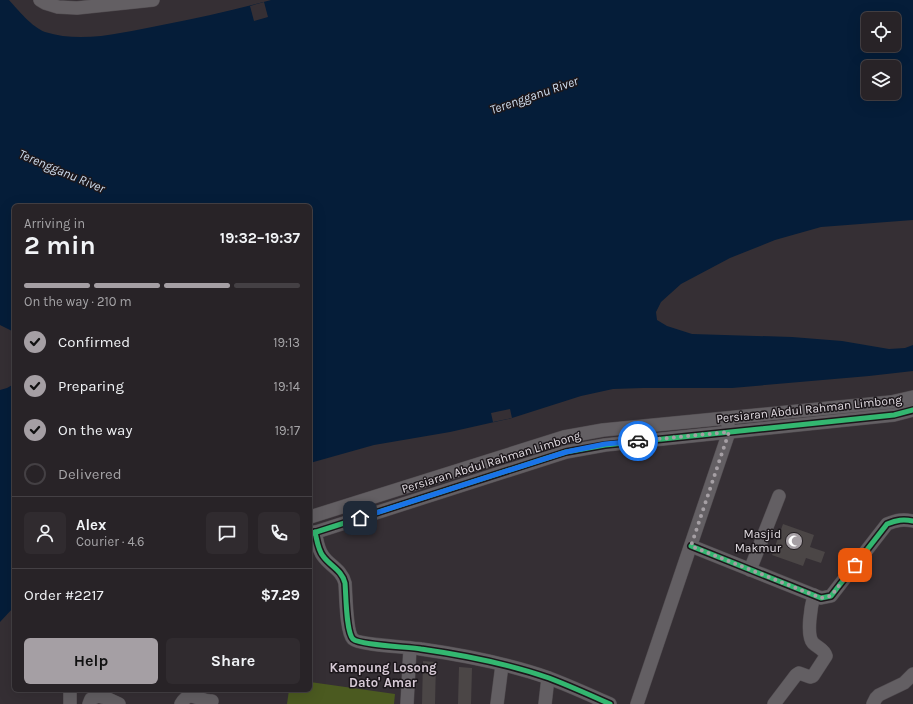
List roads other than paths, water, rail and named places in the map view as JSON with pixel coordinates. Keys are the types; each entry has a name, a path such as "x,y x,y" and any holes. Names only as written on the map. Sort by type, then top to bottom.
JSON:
{"street":[{"path":"40,0 58,7 77,8 153,0"},
{"name":"Persiaran Abdul Rahman Limbong","path":"312,516 564,437 603,430 891,402 913,397"},
{"name":"Persiaran Abdul Rahman Limbong","path":"313,533 566,452 605,444 894,414 913,410"},
{"path":"637,704 729,432 728,418"},
{"path":"750,570 779,496"},
{"path":"691,546 821,598 831,596 887,524 896,520 904,519 913,521"},
{"path":"313,533 323,557 344,577 348,632 353,640 362,644 438,652 502,665 548,678 610,704"},
{"path":"774,704 796,675 813,676 826,656 825,652 812,642 809,636 811,606 814,595"},
{"path":"407,704 410,648"},
{"path":"497,704 502,665"},
{"path":"873,704 879,695 904,683 913,674"},
{"path":"545,704 548,678"},
{"path":"70,692 70,704"},
{"path":"89,704 91,699 98,696 119,704"},
{"path":"182,704 187,697 190,696 206,701 212,698"}],"water":[{"name":"Terengganu River","path":"0,0 9,0 40,30 59,35 89,37 104,36 190,20 271,0 913,0 913,220 821,227 775,240 730,258 681,284 661,302 656,312 657,320 667,326 692,334 792,337 842,341 889,349 905,348 913,345 913,371 732,388 613,389 581,396 512,418 450,432 374,445 312,462 312,204 12,204 12,331 0,325"},
{"path":"12,385 12,609 0,622 0,390"}],"place":[{"name":"Masjid Makmur","path":"794,541"}],"district":[{"name":"Kampung Losong Dato' Amar","path":"383,674"}]}
